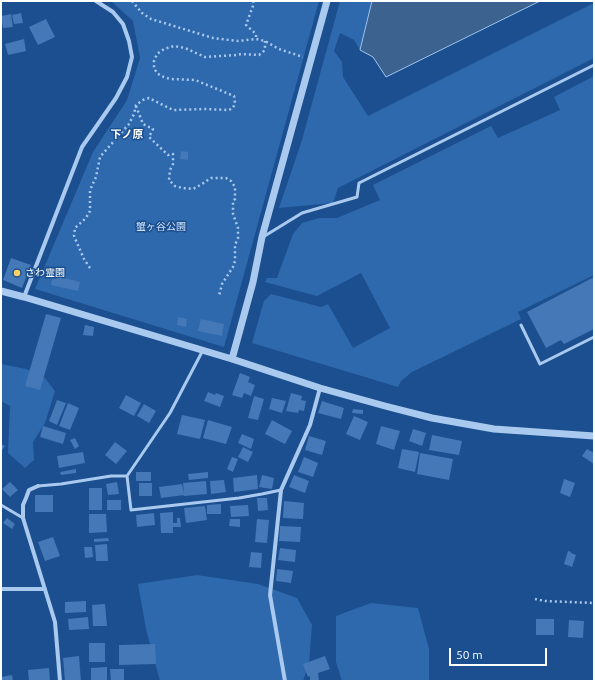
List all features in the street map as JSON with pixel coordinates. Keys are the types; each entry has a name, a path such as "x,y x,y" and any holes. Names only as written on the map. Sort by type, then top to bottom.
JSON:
{"street":[{"path":"24,297 82,147 116,98 127,77 132,57 129,41 123,24 113,12 96,1"},
{"path":"232,359 253,282 262,238 327,1"},
{"path":"1,291 203,350 320,388 432,418 494,429 594,436"},
{"path":"285,681 270,595 281,490 310,425 320,388"},
{"path":"38,486 30,490 26,498 23,505 23,518 55,622 60,681"},
{"path":"1,589 45,589"}],"lane":[{"path":"262,238 302,213 357,197 359,183 594,65"},
{"path":"521,325 540,364 594,337"},
{"path":"203,350 170,413 127,476 131,510 239,498 281,490"},
{"path":"38,486 111,476 127,476"},
{"path":"1,505 23,518"}],"path":[{"path":"132,1 142,13 151,19 213,38 238,41 256,39 265,41 279,49 306,58"},
{"path":"253,1 254,3 246,25 256,34 256,39"},
{"path":"90,268 84,259 74,236 75,228 86,218 90,211 90,190 96,176 100,157 129,124 134,114 136,105 149,98 173,110 229,110 233,108 235,103 234,96 195,80 170,79 161,76 154,68 154,61 157,54 164,49 174,46 185,48 205,57 236,56 241,54 259,55 265,49 265,41"},
{"path":"136,105 143,124 153,129 149,137 168,155 173,154 173,164 170,170 169,180 175,186 193,189 211,178 226,178 231,181 235,187 233,214 238,228 238,238 235,245 235,261 222,284 219,296"},
{"path":"535,599 545,602 594,603"}],"green space":[{"name":"蟹ヶ谷公園","path":"111,1 319,1 224,347 35,289 93,152 127,100 140,58 133,21"},
{"path":"340,1 372,1 360,50 354,40 340,33 334,51 342,62 343,77 368,116 594,3 594,58 338,188 333,203 279,208 302,140"},
{"path":"594,76 594,275 518,312 521,319 412,372 401,381 398,387 252,343 264,301 271,294 321,307 328,304 353,348 390,328 361,273 317,296 265,282 267,278 277,278 293,234 302,223 319,218 337,218 380,200 373,185 491,126 498,138 560,110 554,97"},
{"path":"1,364 26,369 44,377 55,391 45,423 33,442 34,460 25,468 8,453 10,406 1,401"},
{"path":"197,575 258,584 297,598 312,625 309,663 303,681 160,681 146,629 138,584"},
{"path":"371,603 418,608 429,649 429,681 342,681 336,662 336,616"}],"shaded area":[{"path":"372,1 540,1 386,77 373,57 360,50"}],"building":[{"path":"21,13 23,23 14,24 12,15"},
{"path":"11,14 13,27 3,28 1,16"},
{"path":"46,19 55,37 38,45 29,27"},
{"path":"24,39 26,51 8,55 5,44"},
{"path":"181,151 188,152 188,160 180,159"},
{"name":"さわ霊園","path":"11,258 31,265 22,288 3,280"},
{"path":"53,275 80,282 78,291 51,285"},
{"path":"594,277 594,329 564,344 561,340 546,348 527,312"},
{"path":"46,314 61,318 40,390 25,386"},
{"path":"178,317 187,319 186,327 177,325"},
{"path":"201,319 224,324 222,336 198,331"},
{"path":"85,325 94,327 93,336 83,335"},
{"path":"240,373 250,377 248,382 255,385 251,396 244,393 242,398 232,395"},
{"path":"208,392 215,395 216,393 224,396 220,407 204,401"},
{"path":"291,393 302,396 301,400 306,401 304,411 299,410 298,413 286,411"},
{"path":"126,395 141,403 134,416 119,408"},
{"path":"254,396 264,399 258,420 248,418"},
{"path":"272,398 286,401 282,413 269,409"},
{"path":"57,400 66,403 57,425 49,421"},
{"path":"322,401 344,408 341,419 318,413"},
{"path":"68,403 79,408 70,430 59,426"},
{"path":"144,404 156,411 149,423 137,416"},
{"path":"353,409 363,410 363,414 352,413"},
{"path":"182,415 205,420 200,439 177,434"},
{"path":"354,416 368,422 360,440 346,434"},
{"path":"208,420 232,427 226,444 203,438"},
{"path":"272,420 292,431 285,444 265,434"},
{"path":"43,426 66,433 63,444 40,437"},
{"path":"381,426 400,431 394,450 376,444"},
{"path":"413,429 426,433 422,446 409,441"},
{"path":"242,434 254,439 251,449 238,443"},
{"path":"432,435 462,441 459,455 429,450"},
{"path":"309,436 326,441 322,455 305,450"},
{"path":"75,438 79,446 75,449 70,440"},
{"path":"115,442 127,451 116,464 105,455"},
{"path":"1,444 5,446 1,452"},
{"path":"243,447 253,452 248,462 238,457"},
{"path":"402,449 419,452 415,472 398,468"},
{"path":"587,449 594,453 594,464 582,456"},
{"path":"83,452 85,463 59,468 57,456"},
{"path":"420,453 453,459 449,480 417,474"},
{"path":"232,457 238,459 233,472 227,469"},
{"path":"304,457 318,463 313,477 298,472"},
{"path":"76,469 76,473 61,475 60,472"},
{"path":"136,472 151,472 151,481 136,481"},
{"path":"208,472 208,478 189,480 188,474"},
{"path":"257,475 258,489 234,492 233,478"},
{"path":"262,475 274,478 272,489 259,487"},
{"path":"294,475 309,481 305,493 289,487"},
{"path":"564,479 575,483 570,497 560,493"},
{"path":"224,480 226,492 211,494 210,481"},
{"path":"206,481 207,494 184,496 183,483"},
{"path":"10,482 18,490 10,497 2,489"},
{"path":"117,482 119,494 108,495 106,484"},
{"path":"139,483 152,483 152,496 139,496"},
{"path":"182,484 184,495 161,498 159,487"},
{"path":"89,488 102,488 102,510 89,510"},
{"path":"35,495 53,495 53,512 35,512"},
{"path":"257,498 267,498 268,510 258,511"},
{"path":"107,500 121,500 121,510 107,510"},
{"path":"284,501 304,503 303,519 283,518"},
{"path":"221,504 221,514 207,514 207,505"},
{"path":"248,505 249,516 231,517 230,506"},
{"path":"205,506 207,520 186,523 184,508"},
{"path":"173,512 173,523 177,523 177,518 180,518 181,527 173,527 173,533 161,533 160,513"},
{"path":"154,513 155,525 137,527 136,515"},
{"path":"89,514 106,514 107,532 89,533"},
{"path":"7,518 15,524 12,529 3,523"},
{"path":"230,519 240,519 240,527 229,526"},
{"path":"257,519 269,520 267,543 255,542"},
{"path":"280,526 301,527 300,542 279,541"},
{"path":"53,537 60,556 45,561 38,542"},
{"path":"108,538 109,541 94,542 94,539"},
{"path":"107,544 108,561 96,561 95,545"},
{"path":"84,547 92,547 93,557 85,558"},
{"path":"280,548 296,550 295,562 278,560"},
{"path":"568,551 576,555 572,567 564,564"},
{"path":"251,552 262,553 261,568 249,567"},
{"path":"277,569 293,571 291,583 276,581"},
{"path":"86,601 86,612 65,613 65,602"},
{"path":"105,604 107,626 93,626 92,605"},
{"path":"88,617 89,629 69,630 68,619"},
{"path":"536,619 554,619 554,635 536,635"},
{"path":"569,620 584,621 583,638 568,637"},
{"path":"89,643 105,643 105,662 89,662"},
{"path":"155,644 156,664 119,665 119,645"},
{"path":"79,656 81,681 65,681 63,658"},
{"path":"325,656 330,669 318,673 319,681 310,681 310,676 308,677 303,664"},
{"path":"107,667 107,680 91,681 91,668"},
{"path":"49,668 50,681 29,681 28,670"},
{"path":"110,669 124,669 124,680 111,681"},
{"path":"12,675 13,681 1,681 1,677"}],"place":[{"name":"さわ霊園","path":"17,273"}],"district":[{"name":"下ノ原","path":"127,134"}]}
